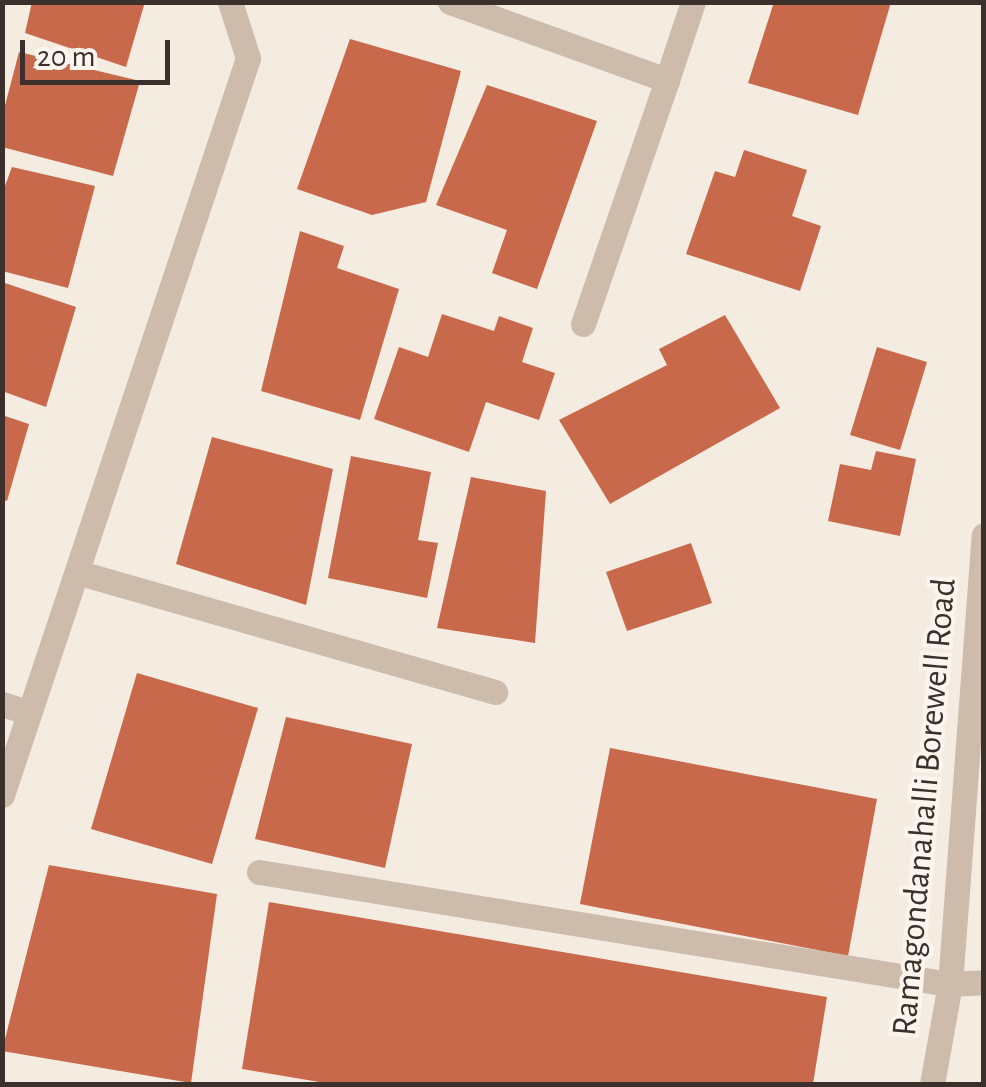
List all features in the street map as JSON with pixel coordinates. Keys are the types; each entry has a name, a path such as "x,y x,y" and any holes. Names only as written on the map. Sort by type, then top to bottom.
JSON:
{"street":[{"path":"2,795 80,573 248,58 230,2"},
{"path":"450,2 667,80"},
{"path":"583,324 693,2"},
{"name":"Ramagondanahalli Borewell Road","path":"932,1084 950,984 984,535"},
{"path":"80,573 495,692"},
{"path":"2,704 29,713"},
{"path":"259,872 950,984 984,982"}],"building":[{"path":"32,2 145,2 126,67 25,33"},
{"path":"774,2 891,2 858,115 748,83"},
{"path":"350,39 461,71 426,202 372,215 297,189"},
{"path":"19,52 140,81 113,176 2,147 2,117"},
{"path":"487,85 597,121 537,289 492,273 507,230 436,205"},
{"path":"744,150 807,170 792,216 821,226 800,291 686,254 715,171 735,177"},
{"path":"12,167 95,186 68,288 2,271 2,194"},
{"path":"300,231 344,246 337,268 399,289 360,420 261,391"},
{"path":"2,282 76,307 46,407 2,391"},
{"path":"442,314 494,331 499,316 533,328 522,362 555,373 539,420 486,402 469,452 374,419 399,347 428,357"},
{"path":"725,315 780,408 610,504 559,420 667,365 659,349"},
{"path":"877,347 927,362 900,450 850,435"},
{"path":"2,415 29,424 7,501 2,500"},
{"path":"212,437 333,469 306,605 176,564"},
{"path":"876,451 916,459 900,536 828,521 840,464 871,470"},
{"path":"351,456 431,472 418,540 438,543 427,598 328,578"},
{"path":"471,477 546,491 535,643 437,628"},
{"path":"691,543 712,603 627,631 606,572"},
{"path":"137,673 258,708 212,864 91,829"},
{"path":"286,717 412,744 385,868 255,839"},
{"path":"610,748 877,799 848,956 580,904"},
{"path":"49,865 217,894 191,1083 2,1051"},
{"path":"269,902 827,997 813,1084 331,1084 242,1069"}]}
